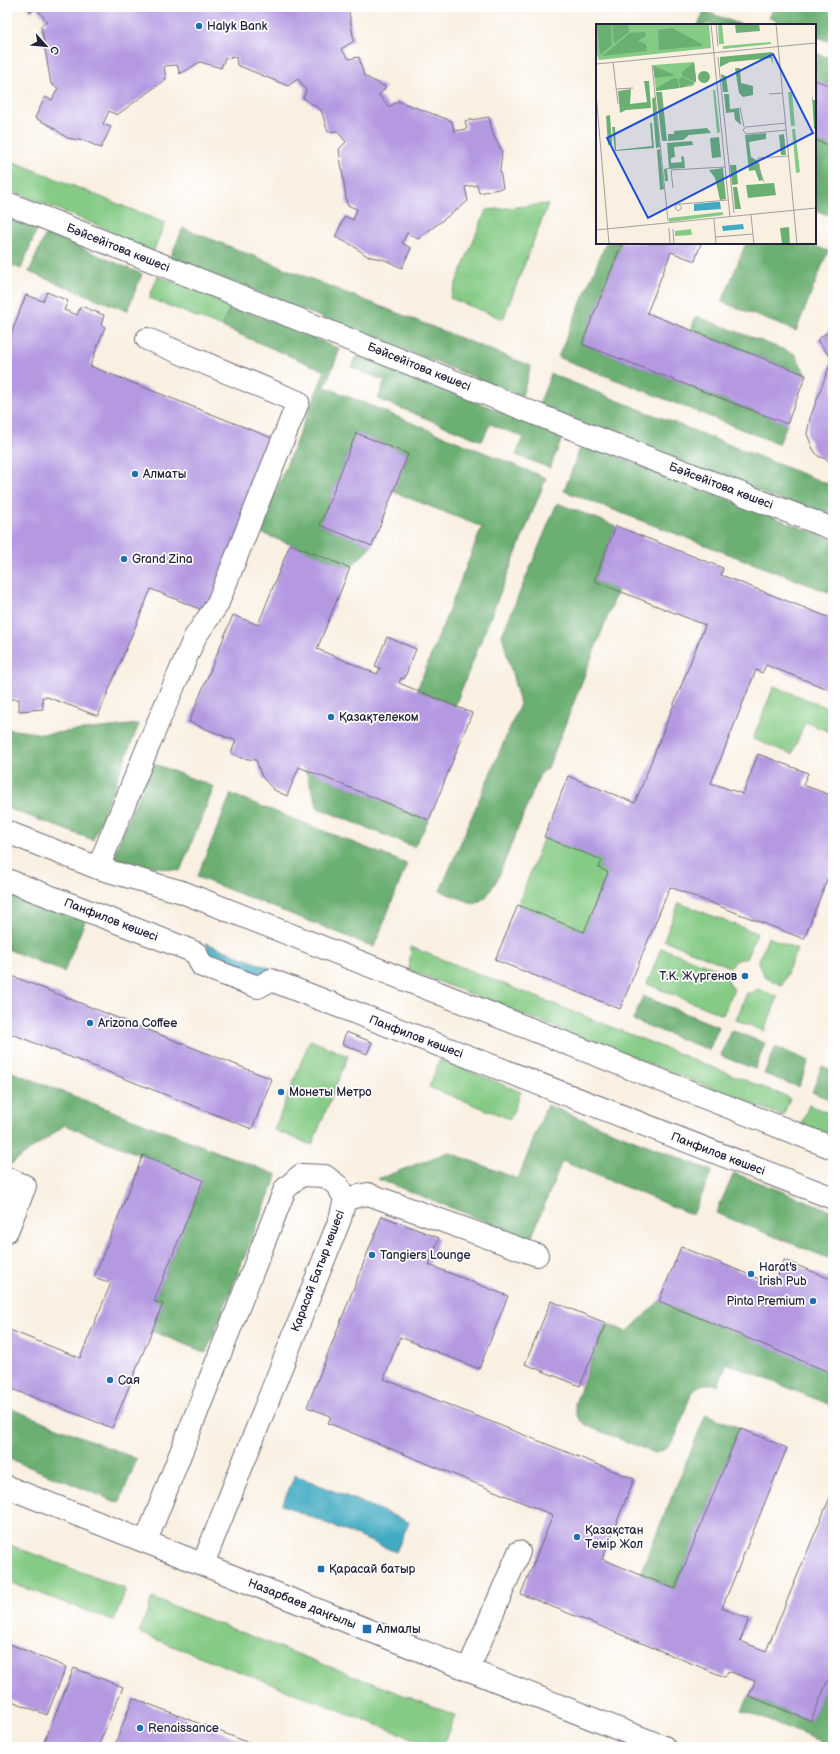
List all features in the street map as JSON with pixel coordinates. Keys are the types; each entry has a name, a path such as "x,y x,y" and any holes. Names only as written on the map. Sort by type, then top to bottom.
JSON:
{"street":[{"name":"Бәйсейітова көшесі","path":"7,203 576,430 833,529"},
{"path":"98,868 195,637 217,605 298,402 147,339"},
{"path":"7,832 98,868 182,892 833,1148"},
{"name":"Панфилов көшесі","path":"7,880 196,953 202,966 258,987 270,980 833,1198"},
{"name":"Қарасай Батыр көшесі","path":"146,1541 285,1189 301,1175 325,1176 338,1186 345,1199 340,1219 203,1564"},
{"path":"7,1178 25,1186 7,1232"},
{"path":"345,1199 368,1194 537,1255"},
{"name":"Назарбаев даңғылы","path":"7,1487 664,1747"},
{"path":"468,1670 518,1552"}],"green space":[{"path":"774,7 833,7 833,43 816,36 816,24 785,24 769,18"},
{"path":"704,11 739,24 708,23 698,24"},
{"path":"816,53 833,59 833,87 816,80"},
{"path":"816,140 833,147 833,217 816,210"},
{"path":"7,159 165,223 151,257 109,239 112,231 7,189"},
{"path":"548,204 503,319 450,298 486,210"},
{"path":"7,217 37,229 21,269 7,263"},
{"path":"183,228 531,366 522,396 170,258"},
{"path":"46,233 142,274 127,311 29,272"},
{"path":"606,244 622,244 582,344 787,424 779,444 558,357"},
{"path":"746,244 810,244 828,251 796,331 722,302"},
{"path":"158,276 231,305 222,327 149,298"},
{"path":"231,305 340,349 325,387 546,478 455,706 417,690 482,527 394,492 408,454 356,433 320,525 372,546 350,568 259,532 325,371 222,327"},
{"path":"696,316 795,354 806,375 691,330"},
{"path":"357,355 563,436 550,468 516,455 523,437 490,424 482,441 378,399 385,381 351,367"},
{"path":"551,374 833,486 833,520 538,407"},
{"path":"582,443 833,540 833,594 564,491"},
{"path":"557,503 616,526 594,581 618,590 548,768 540,774 497,880 486,897 475,904 440,891 520,704 502,635"},
{"path":"774,686 833,710 833,733 805,722 792,754 753,739"},
{"path":"139,724 93,840 7,808 7,729 45,734"},
{"path":"152,763 214,787 180,871 112,859"},
{"path":"305,769 429,820 414,847 318,808"},
{"path":"231,794 407,864 374,947 197,877"},
{"path":"544,837 602,860 599,868 608,872 584,932 518,905"},
{"path":"7,889 86,919 64,972 7,949"},
{"path":"679,903 757,933 746,959 737,960 730,967 664,940"},
{"path":"768,937 797,949 782,985 764,977 758,963"},
{"path":"411,947 790,1098 783,1116 409,970"},
{"path":"661,948 728,973 729,982 734,989 723,1015 647,984"},
{"path":"758,989 778,997 764,1031 736,1020 747,993 752,993"},
{"path":"643,996 719,1027 709,1050 633,1020"},
{"path":"731,1030 765,1043 755,1069 721,1056"},
{"path":"310,1040 348,1056 312,1145 274,1130"},
{"path":"775,1047 809,1061 799,1087 764,1074"},
{"path":"440,1059 521,1092 510,1119 429,1087"},
{"path":"822,1066 833,1071 833,1101 812,1092"},
{"path":"7,1070 277,1175 206,1353 152,1331 163,1305 154,1301 203,1180 65,1125 7,1167"},
{"path":"547,1105 712,1171 693,1215 562,1161 531,1239 378,1179 448,1152 518,1179"},
{"path":"809,1105 833,1115 833,1137 801,1125"},
{"path":"734,1173 833,1211 833,1260 716,1213"},
{"path":"659,1301 831,1372 833,1369 833,1406 727,1363 718,1385 704,1384 699,1386 693,1392 677,1432 672,1442 665,1449 655,1453 586,1425 578,1418 575,1403 606,1323 627,1332"},
{"path":"7,1407 137,1459 119,1503 7,1458"},
{"path":"706,1414 740,1428 675,1589 640,1574"},
{"path":"7,1544 126,1589 114,1621 7,1581"},
{"path":"152,1598 455,1715 442,1747 435,1747 139,1633"},
{"path":"833,1668 833,1746 742,1710 749,1696 811,1721"}],"water":[{"path":"206,943 272,969 257,980 211,962"},
{"path":"295,1475 409,1522 396,1552 282,1505"}],"building":[{"path":"27,7 36,7 31,12"},
{"path":"36,7 150,7 151,11 166,7 348,7 354,41 341,49 349,59 359,57 364,76 386,87 379,95 389,107 398,101 452,121 454,131 467,129 465,121 489,117 493,135 502,151 500,170 503,188 479,193 477,185 465,187 468,201 418,239 407,233 402,243 411,248 402,268 385,260 367,256 352,245 335,237 345,216 353,220 357,209 347,205 339,149 346,142 337,131 328,132 321,110 303,98 306,90 298,79 288,86 237,65 236,57 225,58 221,68 200,62 180,74 177,65 164,66 166,79 117,115 109,111 103,124 111,127 101,148 85,141 67,138 51,126 35,118 45,97 52,100 58,88 51,84 41,26 47,22"},
{"path":"816,80 833,87 833,147 816,140"},
{"path":"622,244 701,244 695,261 671,252 647,313 806,375 787,424 582,344"},
{"name":"Алматы","path":"47,292 68,301 64,310 77,315 81,306 104,315 101,325 105,327 90,366 277,440 207,612 151,589 98,716 47,697 42,697 43,709 19,711 19,699 7,699 7,338 9,339 26,295 43,301"},
{"path":"833,328 833,462 818,456 813,449 807,434 810,418 832,359 817,340"},
{"path":"356,433 408,454 372,546 320,525"},
{"path":"616,526 723,568 721,575 833,619 833,691 766,665 762,673 756,670 711,783 743,794 758,754 808,773 803,785 833,796 833,864 804,939 670,887 620,1009 495,960 518,905 584,932 608,872 599,868 602,860 544,837 568,776 635,803 705,625 594,581"},
{"name":"Қазақтелеком","path":"290,544 350,568 317,649 377,674 380,668 375,666 387,637 416,649 404,679 401,678 399,683 472,713 429,820 299,767 287,796 274,790 262,777 256,760 241,758 231,753 236,741 189,722 233,615 258,625"},
{"path":"7,974 272,1079 252,1129 7,1032"},
{"path":"346,1032 372,1042 367,1054 342,1044"},
{"path":"143,1155 203,1180 154,1301 163,1304 112,1428 7,1387 7,1329 80,1358 111,1283 94,1277"},
{"path":"382,1216 439,1238 429,1265 508,1296 479,1369 400,1337 384,1379 634,1479 602,1559 675,1589 740,1428 787,1448 722,1608 749,1619 740,1641 766,1651 833,1490 833,1668 811,1721 749,1696 755,1681 728,1671 725,1677 521,1594 553,1515 328,1423 331,1416 307,1407"},
{"path":"681,1247 774,1285 784,1260 833,1280 833,1369 831,1373 659,1301"},
{"path":"551,1301 606,1323 580,1386 525,1364"},
{"path":"7,1643 66,1667 47,1715 7,1699"},
{"path":"74,1668 123,1687 98,1747 48,1747 43,1745"},
{"path":"133,1698 167,1711 260,1747 114,1747"}],"place":[{"name":"Halyk Bank","path":"199,26"},
{"name":"Алматы","path":"135,474"},
{"name":"Grand Zina","path":"124,559"},
{"name":"Қазақтелеком","path":"331,717"},
{"name":"Т.К. Жүргенов","path":"745,976"},
{"name":"Arizona Coffee","path":"90,1023"},
{"name":"Монеты Метро","path":"281,1092"},
{"name":"Tangiers Lounge","path":"372,1255"},
{"name":"Harat's Irish Pub","path":"751,1274"},
{"name":"Pinta Premium","path":"813,1301"},
{"name":"Сая","path":"110,1380"},
{"name":"Қазақстан Темір Жол","path":"577,1537"},
{"name":"Қарасай батыр","path":"321,1569"},
{"name":"Алмалы","path":"367,1629"},
{"name":"Renaissance","path":"140,1728"}]}
